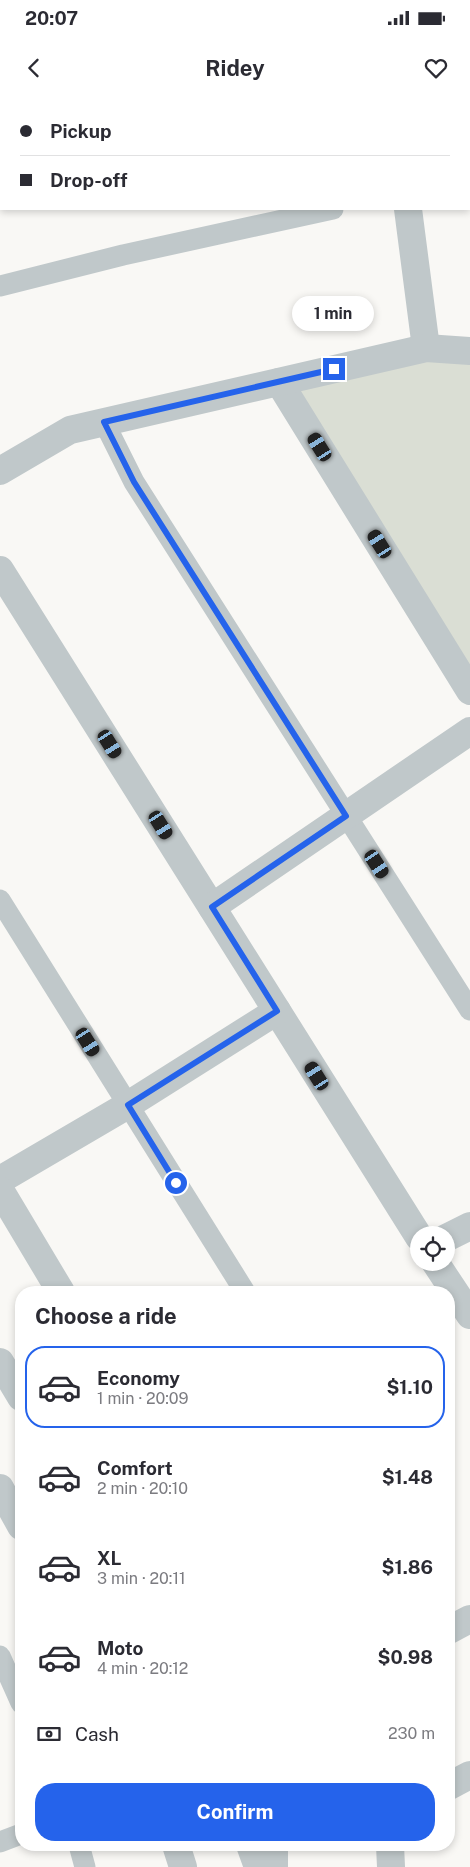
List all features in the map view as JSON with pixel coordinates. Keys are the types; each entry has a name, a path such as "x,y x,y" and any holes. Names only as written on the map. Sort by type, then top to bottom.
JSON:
{"street":[{"path":"408,210 426,348"},
{"path":"0,471 70,430 426,348 470,351"},
{"path":"279,382 470,691"},
{"path":"2,579 212,907 411,1226"},
{"path":"212,907 470,731"},
{"path":"0,1180 128,1105 277,1011"},
{"path":"0,1190 57,1286"},
{"path":"455,1234 470,1226"},
{"path":"441,1271 451,1286"},
{"path":"455,1292 470,1315"},
{"path":"0,1362 15,1387"},
{"path":"0,1488 15,1515"},
{"path":"455,1783 470,1775"},
{"path":"178,1851 183,1867"},
{"path":"252,1851 258,1867"},
{"path":"274,1851 274,1867"},
{"path":"390,1851 391,1867"}],"lane":[{"path":"0,286 123,255 327,210"},
{"path":"104,422 134,482 470,1010"},
{"path":"0,900 241,1286"},
{"path":"2,1665 15,1691"},
{"path":"0,1842 15,1836"},
{"path":"81,1851 85,1867"}],"shaded area":[{"path":"470,354 470,680 288,385"}],"route":[{"path":"176,1183 128,1105 277,1011 212,907 346,816 134,482 104,422 334,369"}]}
